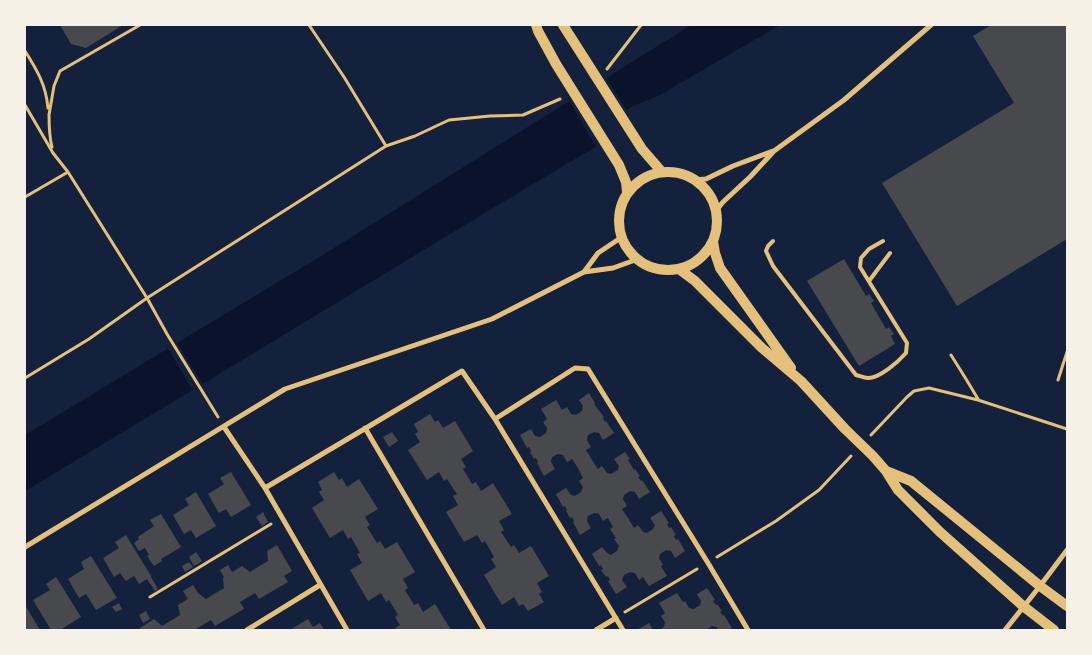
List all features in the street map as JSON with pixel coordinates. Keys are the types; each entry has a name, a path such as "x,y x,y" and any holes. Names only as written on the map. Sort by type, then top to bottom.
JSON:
{"main road":[{"path":"536,25 556,64 619,166 626,182 627,192"},
{"path":"563,25 642,149 662,172"},
{"path":"662,172 684,174 695,180 706,189 712,199 716,212 716,227 713,241 707,251 700,259 679,269 664,270 638,260 628,250 622,237 620,222 621,206 627,192 649,175 662,172"},
{"path":"713,241 720,268 801,382"},
{"path":"679,269 695,281 762,348 801,382 873,456 886,471 898,490 940,532 1054,630"},
{"path":"886,471 911,481 1067,606"}],"street":[{"path":"716,212 723,202 774,151 844,100 931,25"},
{"path":"695,180 706,179 774,151"},
{"path":"584,272 598,253 622,237"},
{"path":"25,547 285,389 492,320 584,272 613,268 638,260"},
{"path":"495,419 575,368 588,369 748,630"},
{"path":"265,488 462,371 495,419 623,630"},
{"path":"224,427 265,488 347,630"},
{"path":"365,428 484,630"},
{"path":"1005,630 1067,550"},
{"path":"247,630 320,585"},
{"path":"596,630 616,618"}],"lane":[{"path":"773,241 766,251 773,266 856,375 871,379 893,367 906,353 907,344 860,267 861,258 869,249 883,241"},
{"path":"869,281 890,253"}],"path":[{"path":"49,115 54,86 60,71 140,25"},
{"path":"309,25 344,77 386,146"},
{"path":"601,73 609,68 641,25"},
{"path":"25,51 40,75 48,99 50,140 54,152"},
{"path":"25,378 89,339 147,298 386,146 415,136 449,120 490,116 523,116 562,98"},
{"path":"25,105 147,298 224,427"},
{"path":"25,197 68,172"},
{"path":"1058,380 1067,352"},
{"path":"950,355 978,400"},
{"path":"907,397 914,391 929,388 978,400 1067,429"},
{"path":"150,598 282,518"}],"water":[{"path":"691,25 780,25 660,95 631,107 607,122 597,146 25,491 25,435 326,253"}],"pier":[{"path":"605,76 628,112 609,124 598,149 568,99"},
{"path":"176,341 204,386 194,392 167,347"}],"building":[{"path":"60,25 123,25 86,48 71,44"},
{"path":"991,25 1067,25 1067,239 957,306 882,183 1014,103 973,36"},
{"path":"844,259 866,296 869,294 874,301 871,303 886,329 889,327 894,334 891,336 895,344 859,366 807,281"},
{"path":"589,393 594,404 604,417 605,422 614,433 603,440 599,433 594,432 588,435 587,440 591,447 586,450 592,460 598,469 602,466 607,473 611,474 618,470 619,466 614,459 625,452 634,470 640,476 638,477 650,492 639,499 635,492 630,491 624,495 623,499 627,506 622,509 634,528 638,525 643,532 647,533 655,525 650,518 661,511 669,523 667,524 669,528 671,527 676,535 674,536 676,540 678,539 685,551 675,558 671,551 666,550 660,554 659,558 663,565 661,566 667,576 649,586 643,577 639,580 635,573 630,572 624,575 622,580 627,587 616,594 608,581 610,580 608,576 606,577 601,570 603,569 601,565 599,566 592,554 602,547 611,555 617,551 619,546 610,529 613,527 608,518 603,521 599,514 594,513 588,516 587,521 591,528 580,535 572,517 570,518 565,506 563,507 556,494 566,488 571,495 575,496 581,492 583,487 579,481 583,478 578,468 572,459 567,462 563,455 558,454 552,457 551,462 555,469 544,476 536,458 534,459 529,447 527,448 520,435 531,429 535,436 540,437 546,433 547,428 543,422 547,419 541,409 556,400 562,410 567,407 571,414 576,415 582,411 583,406 579,400"},
{"path":"430,414 435,422 438,420 443,428 455,421 473,451 461,459 466,467 463,469 472,484 476,482 481,491 493,483 512,514 499,521 504,530 501,532 511,547 514,545 519,553 531,546 549,576 537,583 542,592 539,594 544,602 528,611 523,604 519,606 514,597 502,605 484,575 496,567 491,559 494,557 485,541 482,543 477,535 464,542 446,512 458,505 453,496 457,494 447,479 444,481 439,472 427,480 408,450 420,442 415,434 418,432 414,424"},
{"path":"392,432 398,441 389,447 383,437"},
{"path":"231,472 251,505 231,517 226,509 219,513 208,494 224,484 220,478"},
{"path":"334,472 339,480 342,478 347,487 359,479 378,509 365,517 370,525 367,527 377,543 380,541 385,549 397,542 415,572 403,579 408,588 405,590 414,605 418,603 423,612 435,604 451,630 393,630 400,625 395,617 398,615 389,600 386,602 381,593 368,601 350,570 362,563 357,554 360,553 351,537 348,539 343,530 330,538 312,508 324,500 319,492 322,490 318,482"},
{"path":"196,492 216,526 196,538 191,530 184,534 173,515 189,505 185,499"},
{"path":"263,512 268,522 262,526 256,517"},
{"path":"161,514 181,547 161,559 162,561 154,566 147,556 149,555 145,548 139,551 134,543 139,539 138,537 154,526 150,520"},
{"path":"126,535 158,589 155,591 147,579 139,584 134,576 126,581 120,573 114,577 103,558 119,548 115,542"},
{"path":"277,545 292,571 284,576 288,582 259,599 255,593 240,602 244,609 215,626 211,620 197,630 137,630 154,619 162,626 180,615 178,605 188,599 183,591 193,585 198,593 206,599 224,588 224,577 220,570 228,565 232,572 242,566 250,572 268,561 267,551"},
{"path":"196,552 202,561 194,566 189,557"},
{"path":"91,556 117,598 96,610 86,594 79,598 68,579 84,569 81,562"},
{"path":"189,562 193,567 185,572 182,566"},
{"path":"56,577 81,617 60,630 51,630 33,600 50,590 46,584"},
{"path":"707,588 715,600 713,601 722,611 720,612 732,628 718,630 717,627 712,626 706,630 659,630 664,627 665,622 661,616 665,613 659,603 677,593 689,608 694,609 700,605 701,601 697,594"},
{"path":"119,603 122,609 116,612 112,607"},
{"path":"25,605 40,630 25,630"},
{"path":"146,611 150,619 143,623 139,615"},
{"path":"308,619 313,627 320,623 324,630 290,630"},
{"path":"649,623 653,630 637,630"}]}
